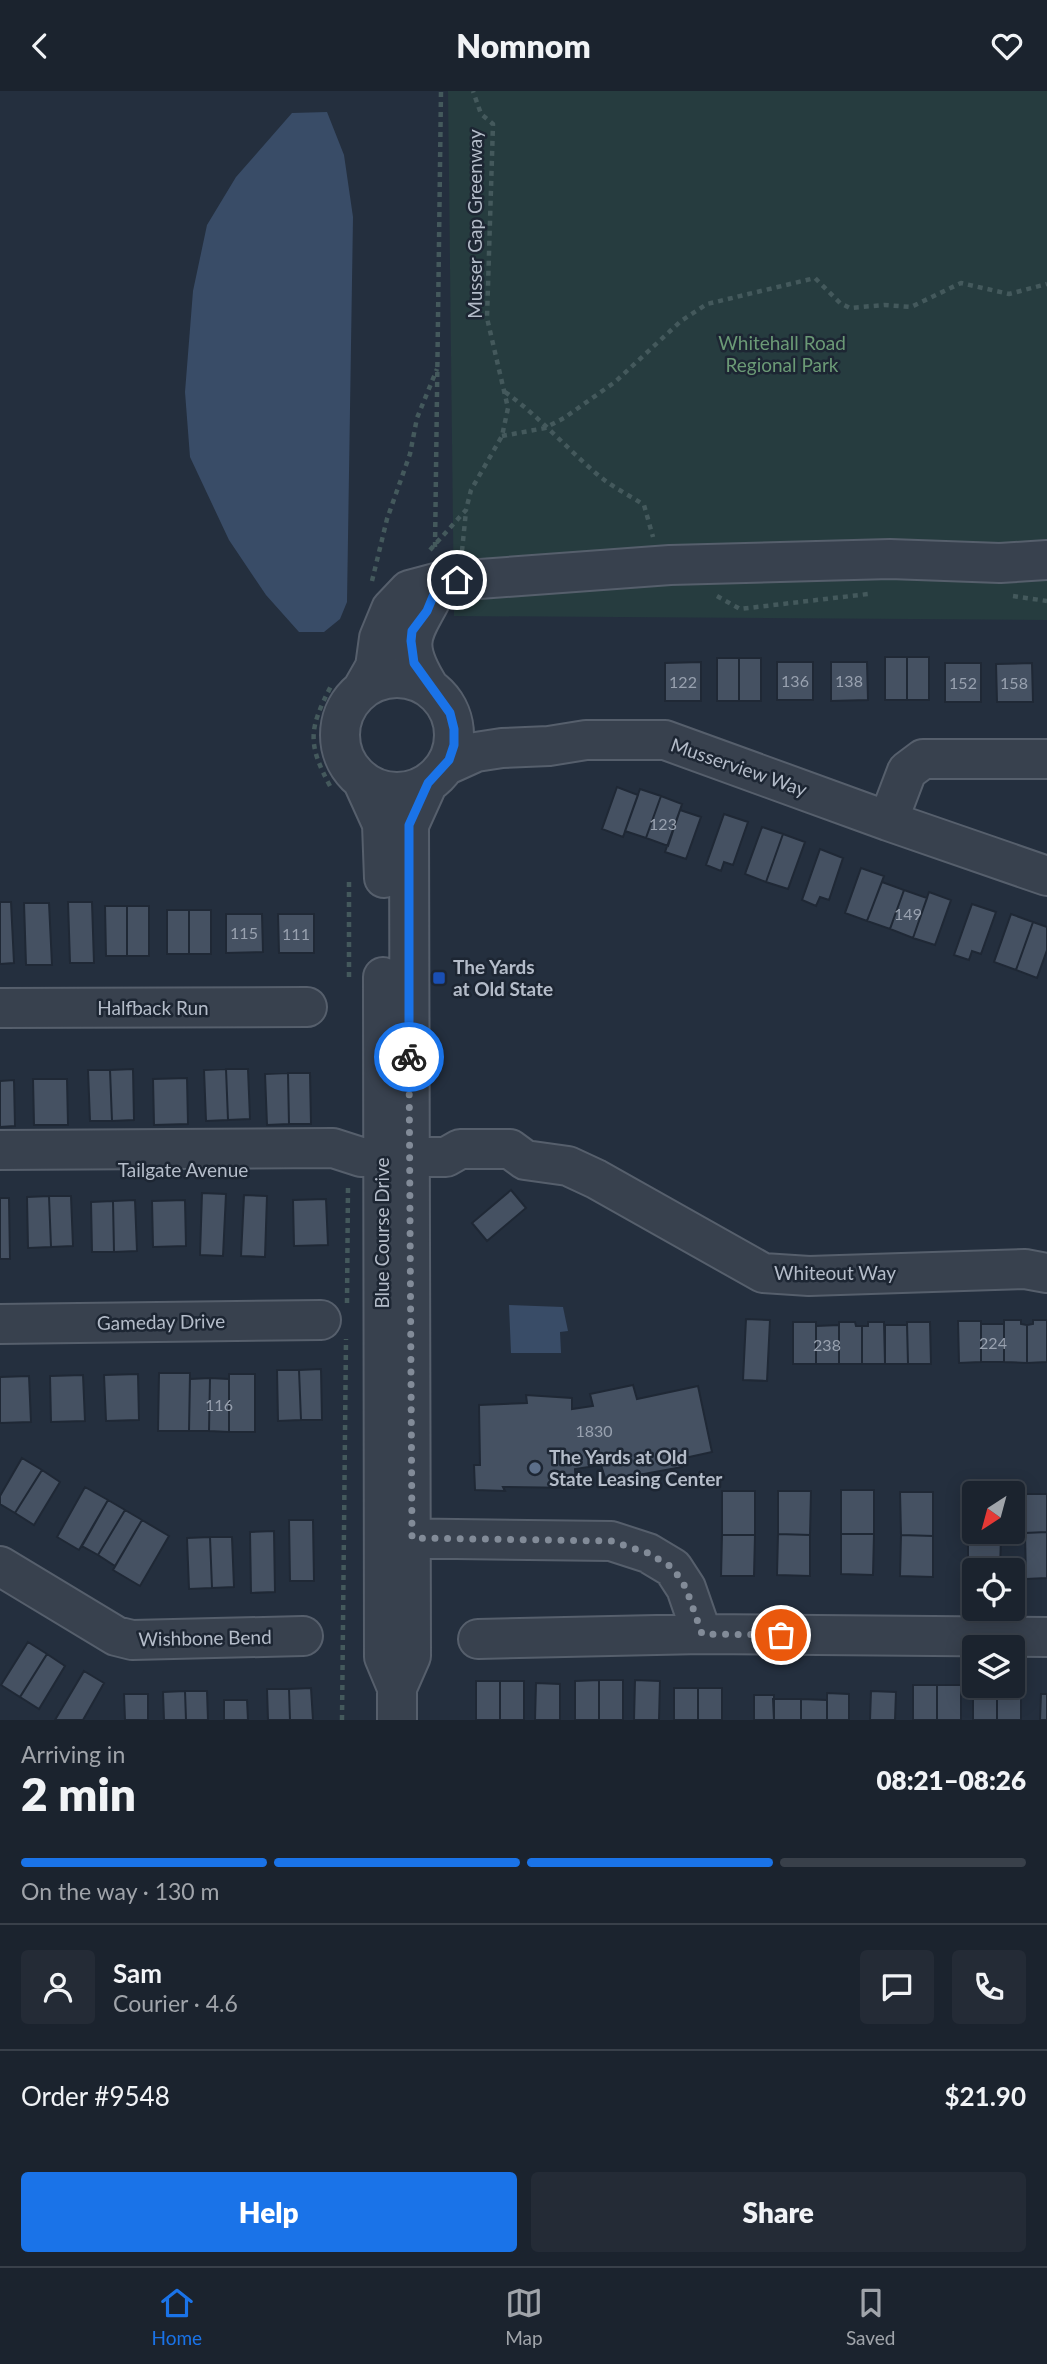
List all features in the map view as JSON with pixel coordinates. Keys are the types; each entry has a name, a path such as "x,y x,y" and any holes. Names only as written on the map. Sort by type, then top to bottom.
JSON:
{"street":[{"path":"451,572 890,559 1000,563 1047,560"},
{"name":"Blue Course Drive","path":"397,1704 411,1656 397,1538 384,852 382,824 362,780 346,759 340,734 343,716 374,667 379,638 391,609 409,590 451,572"},
{"name":"Blue Course Drive","path":"389,1162 409,825 454,745 454,729 438,697 414,663 412,631 451,572"},
{"path":"363,688 379,680 396,678 438,697"},
{"name":"Musserview Way","path":"438,697 479,722 552,727 586,740"},
{"name":"Musserview Way","path":"436,774 476,752 586,740 665,740 1047,876"},
{"path":"888,821 907,771 923,759 1047,759"},
{"path":"362,780 377,789 395,792 412,790 436,774"},
{"name":"Halfback Run","path":"0,1008 307,1007"},
{"name":"Tailgate Avenue","path":"0,1150 334,1148 389,1162"},
{"name":"Whiteout Way","path":"389,1162 460,1149 510,1149 524,1160 568,1166 763,1273 809,1276 1025,1269 1047,1273"},
{"name":"Tailgate Avenue","path":"0,1172 331,1170 389,1162"},
{"name":"Gameday Drive","path":"0,1324 338,1323"},
{"path":"397,1538 611,1541 648,1553 673,1568 686,1588 702,1634"},
{"name":"Wishbone Bend","path":"0,1566 116,1636 132,1640 303,1636"},
{"path":"478,1639 702,1634 1047,1637"}],"path":[{"path":"441,91 438,367 451,572"},
{"name":"Musser Gap Greenway","path":"451,572 471,490 502,436 508,408 487,318 493,124 481,114 473,91"},
{"path":"502,436 545,428 564,418 615,381 681,321 707,304 815,278 840,303 850,308 884,305 911,307 961,283 1009,294 1047,284"},
{"path":"370,589 387,519 410,454 417,418 438,367"},
{"path":"451,572 466,510"},
{"path":"342,1720 338,1323 389,1162"}],"green space":[{"name":"Whitehall Road Regional Park","path":"448,91 1047,91 1047,620 454,616"}],"water":[{"path":"327,112 344,155 353,217 347,602 340,619 324,632 299,632 266,595 229,540 190,457 185,392 193,291 207,225 236,177 292,113"},
{"path":"509,1305 563,1307 568,1331 560,1332 561,1353 511,1353"}],"building":[{"path":"885,657 907,657 907,700 885,700"},
{"path":"907,657 929,657 929,700 907,700"},
{"path":"717,658 739,658 739,701 717,701"},
{"path":"739,658 761,658 761,701 739,701"},
{"path":"701,662 701,701 665,701 665,663"},
{"path":"777,662 813,662 813,700 777,700"},
{"path":"831,662 867,662 868,700 831,701"},
{"path":"945,663 981,663 981,702 945,702"},
{"path":"1032,663 1033,702 997,702 996,664"},
{"path":"617,787 638,795 623,837 602,829"},
{"path":"640,789 661,796 646,838 625,831"},
{"path":"661,796 682,804 668,846 646,838"},
{"path":"680,810 701,817 686,859 665,852"},
{"path":"724,814 748,822 733,865 724,862 721,871 706,865"},
{"path":"762,827 783,834 766,882 745,874"},
{"path":"783,834 805,842 788,889 766,882"},
{"path":"820,849 843,858 829,900 820,897 816,906 802,900"},
{"path":"861,868 884,876 867,921 845,913"},
{"path":"882,882 904,890 890,929 867,921"},
{"path":"904,890 927,898 913,938 890,929"},
{"path":"929,892 951,900 935,945 913,938"},
{"path":"0,902 11,902 14,963 0,964"},
{"path":"68,902 92,902 94,963 70,963"},
{"path":"24,903 49,903 52,965 26,965"},
{"path":"972,904 996,912 981,954 972,951 969,960 954,955"},
{"path":"105,906 127,906 127,956 106,956"},
{"path":"127,906 149,906 149,956 127,956"},
{"path":"167,910 189,910 189,954 167,954"},
{"path":"189,910 211,910 211,954 189,954"},
{"path":"226,914 262,914 263,952 226,953"},
{"path":"278,914 314,914 314,953 279,953"},
{"path":"1011,914 1033,922 1016,970 994,962"},
{"path":"1033,922 1047,927 1047,950 1037,978 1016,970"},
{"path":"133,1069 134,1120 112,1121 110,1070"},
{"path":"226,1069 248,1069 250,1119 228,1120"},
{"path":"226,1069 228,1120 206,1121 204,1070"},
{"path":"88,1070 110,1070 112,1121 90,1121"},
{"path":"288,1073 310,1073 311,1124 289,1124"},
{"path":"288,1073 289,1124 267,1125 265,1074"},
{"path":"187,1078 188,1124 154,1125 153,1079"},
{"path":"33,1079 67,1079 68,1125 34,1125"},
{"path":"14,1080 15,1126 0,1127 0,1081"},
{"path":"511,1190 526,1208 487,1241 472,1223"},
{"path":"202,1193 226,1194 223,1256 200,1255"},
{"path":"244,1195 267,1196 265,1257 241,1256"},
{"path":"49,1196 71,1196 73,1246 51,1247"},
{"path":"49,1196 51,1247 28,1248 27,1197"},
{"path":"0,1198 9,1198 10,1259 0,1259"},
{"path":"326,1199 328,1245 294,1246 293,1200"},
{"path":"135,1200 137,1251 114,1252 113,1201"},
{"path":"185,1200 186,1246 153,1247 152,1201"},
{"path":"113,1201 114,1252 92,1252 91,1202"},
{"path":"746,1319 770,1320 767,1381 743,1380"},
{"path":"1004,1320 1021,1320 1021,1324 1027,1325 1027,1363 1004,1362"},
{"path":"1033,1320 1047,1320 1047,1362 1027,1363 1027,1325 1033,1324"},
{"path":"958,1321 981,1321 981,1362 959,1363"},
{"path":"793,1322 816,1322 816,1364 793,1364"},
{"path":"839,1322 855,1322 856,1326 862,1326 862,1364 839,1364"},
{"path":"868,1322 884,1322 885,1364 862,1364 862,1326 868,1326"},
{"path":"907,1322 930,1322 931,1364 908,1364"},
{"path":"981,1324 1004,1324 1004,1362 981,1362"},
{"path":"839,1325 839,1364 816,1364 816,1326"},
{"path":"885,1325 907,1325 908,1364 885,1364"},
{"path":"321,1369 322,1420 301,1420 299,1370"},
{"path":"277,1370 299,1370 301,1420 278,1421"},
{"path":"159,1373 190,1373 189,1431 158,1431"},
{"path":"138,1374 139,1420 106,1421 104,1375"},
{"path":"229,1374 255,1374 255,1432 229,1432"},
{"path":"83,1375 85,1421 51,1422 50,1376"},
{"path":"29,1376 31,1422 0,1423 0,1377"},
{"path":"210,1378 229,1379 229,1432 209,1431"},
{"path":"210,1378 209,1431 189,1431 190,1379"},
{"path":"633,1385 637,1399 698,1386 712,1452 680,1459 682,1467 606,1481 601,1465 575,1469 576,1488 503,1487 505,1491 475,1490 474,1465 480,1465 479,1405 527,1403 526,1395 572,1398 572,1409 593,1406 590,1394"},
{"path":"22,1458 42,1470 15,1513 0,1504 0,1496"},
{"path":"42,1470 60,1482 34,1525 15,1513"},
{"path":"85,1487 108,1500 79,1550 57,1537"},
{"path":"841,1490 874,1490 874,1534 841,1534"},
{"path":"722,1491 755,1491 755,1535 722,1535"},
{"path":"778,1491 811,1491 810,1535 778,1534"},
{"path":"900,1492 933,1492 933,1536 901,1535"},
{"path":"1026,1494 1047,1494 1047,1532 1026,1533"},
{"path":"108,1500 125,1510 98,1555 82,1546"},
{"path":"125,1510 142,1520 115,1566 98,1555"},
{"path":"142,1520 169,1536 140,1586 113,1570"},
{"path":"289,1520 313,1520 314,1581 290,1581"},
{"path":"274,1531 275,1592 251,1593 250,1532"},
{"path":"1047,1532 1047,1578 1026,1579 1026,1533"},
{"path":"778,1534 810,1535 810,1576 777,1575"},
{"path":"841,1534 874,1534 873,1575 841,1574"},
{"path":"722,1535 755,1535 754,1576 721,1576"},
{"path":"901,1535 933,1536 933,1577 900,1576"},
{"path":"210,1537 232,1537 234,1587 212,1588"},
{"path":"210,1537 212,1588 189,1589 187,1538"},
{"path":"968,1544 1001,1544 1000,1558 968,1558"},
{"path":"28,1642 47,1654 20,1697 1,1685"},
{"path":"47,1654 65,1666 39,1709 20,1697"},
{"path":"84,1671 104,1683 83,1720 55,1720"},
{"path":"599,1680 623,1680 623,1720 599,1720"},
{"path":"599,1680 599,1720 575,1720 575,1681"},
{"path":"635,1680 660,1681 659,1720 634,1720"},
{"path":"476,1681 500,1681 500,1720 476,1720"},
{"path":"500,1681 524,1681 524,1720 500,1720"},
{"path":"536,1683 560,1684 560,1720 535,1720"},
{"path":"913,1685 937,1685 937,1720 913,1720"},
{"path":"937,1685 961,1685 961,1720 937,1720"},
{"path":"311,1688 313,1720 290,1720 289,1689"},
{"path":"674,1688 698,1688 698,1720 674,1720"},
{"path":"698,1688 722,1688 722,1720 698,1720"},
{"path":"267,1689 289,1689 290,1720 268,1720"},
{"path":"185,1691 207,1691 208,1720 186,1720"},
{"path":"185,1691 186,1720 164,1720 163,1692"},
{"path":"871,1691 896,1692 895,1720 870,1720"},
{"path":"827,1693 849,1694 849,1720 827,1720"},
{"path":"124,1694 148,1694 148,1720 125,1720"},
{"path":"1041,1694 1047,1694 1047,1720 1040,1720"},
{"path":"754,1695 774,1695 774,1720 754,1720"},
{"path":"973,1698 997,1698 997,1720 973,1720"},
{"path":"997,1698 1021,1698 1021,1720 997,1720"},
{"path":"773,1699 801,1699 801,1720 774,1720"},
{"path":"801,1699 827,1700 827,1720 801,1720"},
{"path":"224,1700 247,1700 248,1720 224,1720"}],"way so far":[{"path":"409,1057 412,1538 611,1541 648,1553 673,1568 686,1588 702,1634 781,1635"}],"place":[{"name":"The Yards at Old State","path":"439,978"},
{"name":"The Yards at Old State Leasing Center","path":"535,1468"}],"route":[{"path":"409,1057 409,825 428,783 440,773 449,760 454,745 450,713 414,663 412,631 427,611 439,582 457,580"}]}
